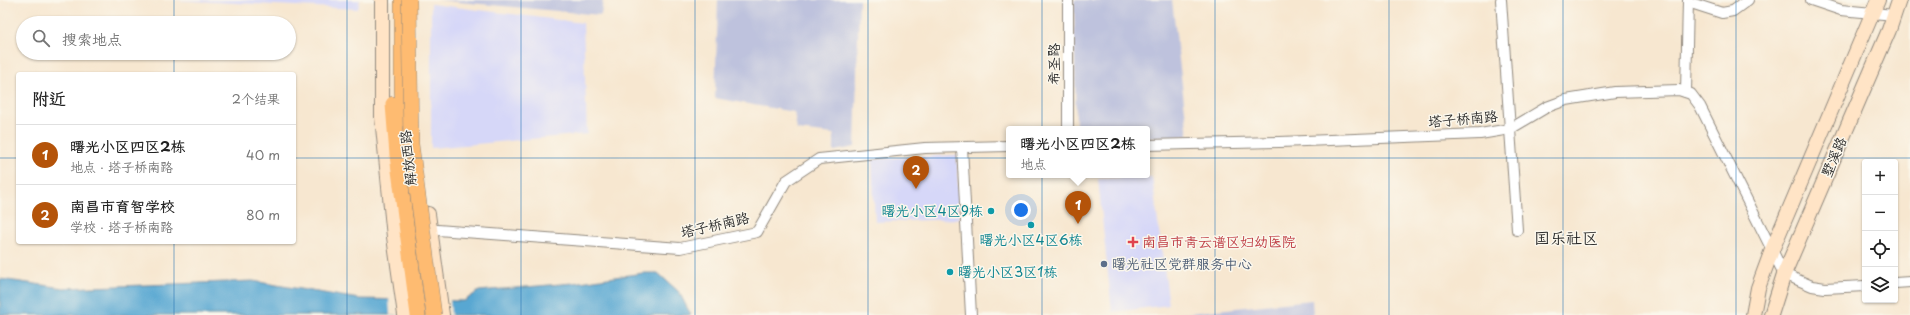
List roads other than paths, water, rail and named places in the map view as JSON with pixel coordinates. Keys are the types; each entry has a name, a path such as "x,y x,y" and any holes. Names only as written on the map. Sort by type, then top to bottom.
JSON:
{"main road":[{"name":"解放西路","path":"392,0 392,91 400,175 418,273 428,315"},
{"name":"解放西路","path":"402,0 402,90 407,152 423,229 418,273 418,315"},
{"path":"409,0 411,144 434,315"},
{"path":"400,175 403,250 413,315"}],"street":[{"path":"382,0 382,117 418,273 442,315"},
{"path":"413,0 413,82 423,229"},
{"name":"希圣路","path":"1068,0 1068,126"},
{"path":"1502,0 1517,230"},
{"path":"1748,0 1733,11 1722,13 1688,1 1686,92 1691,94 1700,106 1784,274 1812,286 1825,288 1862,286"},
{"path":"1811,0 1841,10 1876,6 1894,15"},
{"name":"墅溪路","path":"1771,315 1784,274 1899,0"},
{"name":"墅溪路","path":"1753,315 1758,288 1772,250 1876,6"},
{"name":"塔子桥南路","path":"1150,144 1280,142 1480,134 1510,129 1547,107 1566,100 1590,95 1615,92 1679,90 1686,92"},
{"name":"塔子桥南路","path":"423,229 680,248 757,232 786,181 819,159 925,148 1006,146"},
{"path":"962,147 971,315"},
{"path":"405,315 418,273"},
{"path":"1898,283 1910,282"}],"water":[{"path":"643,273 658,273 679,292 691,315 0,315 0,279 64,288 253,281 359,299 464,301 479,291 573,283"}],"place":[{"name":"南昌市育智学校","path":"916,189"},
{"name":"曙光小区4区9栋","path":"991,211"},
{"name":"曙光小区四区2栋","path":"1078,224"},
{"name":"曙光小区4区6栋","path":"1031,225"},
{"name":"南昌市青云谱区妇幼医院","path":"1133,242"},
{"name":"曙光社区党群服务中心","path":"1104,264"},
{"name":"曙光小区3区1栋","path":"950,272"}],"district":[{"name":"国乐社区","path":"1566,238"}]}
